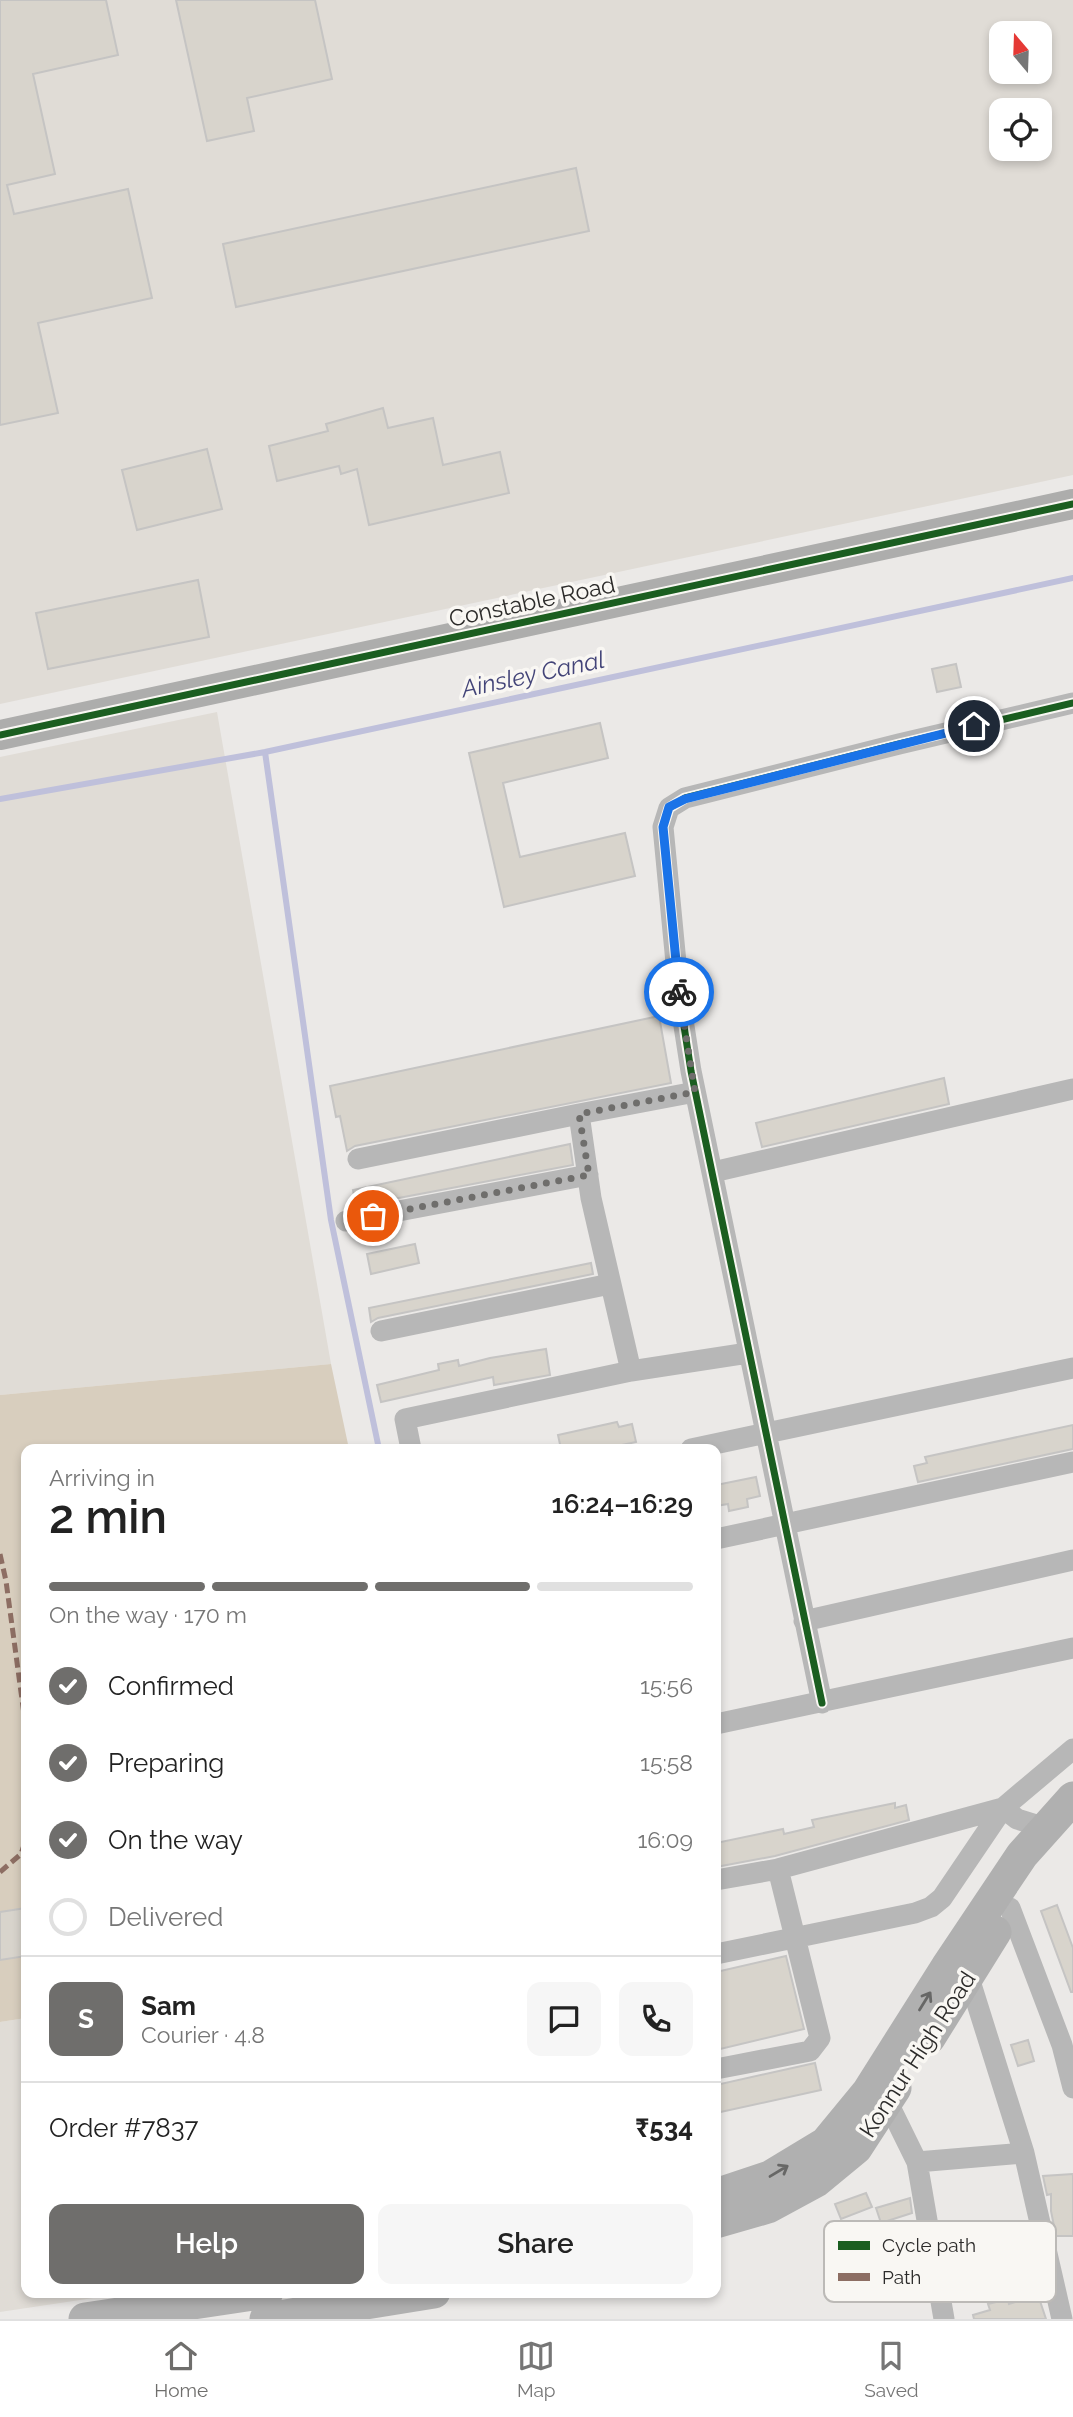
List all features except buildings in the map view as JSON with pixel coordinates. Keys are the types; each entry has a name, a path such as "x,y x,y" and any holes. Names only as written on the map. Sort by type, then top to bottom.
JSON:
{"main road":[{"path":"721,2193 770,2177 826,2143 868,2092 947,1967 1015,1867 1059,1829 1073,1798"},
{"name":"Konnur High Road","path":"721,2221 768,2207 816,2181 856,2148 969,1978 1010,1908 1052,1852 1059,1829"},
{"path":"85,2319 227,2298"},
{"path":"266,2319 396,2298"}],"street":[{"name":"Constable Road","path":"0,735 1073,504"},
{"path":"822,1703 695,1092 679,995 663,827 669,807 685,799 1073,703"},
{"path":"713,1172 1073,1089"},
{"path":"358,1159 695,1092"},
{"path":"579,1114 610,1284 631,1371"},
{"path":"346,1221 589,1175"},
{"path":"381,1331 610,1284"},
{"path":"410,1444 405,1419 631,1371 748,1353"},
{"path":"714,1444 1073,1368"},
{"path":"721,1538 1073,1462"},
{"path":"804,1621 1073,1559"},
{"path":"721,1723 1073,1648"},
{"path":"721,1953 915,1913 931,1907 942,1898 1003,1808 1073,1749"},
{"path":"1003,1808 1017,1819 1059,1829"},
{"path":"721,1880 778,1869 1003,1808"},
{"path":"721,2068 810,2050 820,2038 778,1869"},
{"path":"1010,1908 1068,2043 1073,2088"},
{"path":"969,1978 1024,2153 1040,2221"},
{"path":"887,2101 917,2162 927,2221"},
{"path":"917,2162 1024,2153"},
{"path":"1056,2293 1062,2319"}],"shaded area":[{"path":"0,0 1073,0 1073,475 0,704"},
{"path":"217,712 331,1364 0,1395 0,757"},
{"path":"331,1364 348,1444 21,1444 21,2019 0,2022 0,1395"},
{"path":"21,2019 21,2298 94,2298 0,2312 0,2022"}],"waterway":[{"name":"Ainsley Canal","path":"0,799 265,752 1073,578"},
{"path":"265,752 331,1220 378,1444"}],"marked path":[{"path":"0,1554 21,1692"},
{"path":"0,1872 21,1854"}],"cycle path":[{"path":"0,735 1073,504"},
{"path":"822,1703 691,1071 679,994 663,827 669,808 685,798 1073,703"}],"way so far":[{"path":"373,1216 589,1175 579,1114 695,1092 679,992"}],"route":[{"path":"679,992 663,827 669,807 685,799 974,726"}]}
